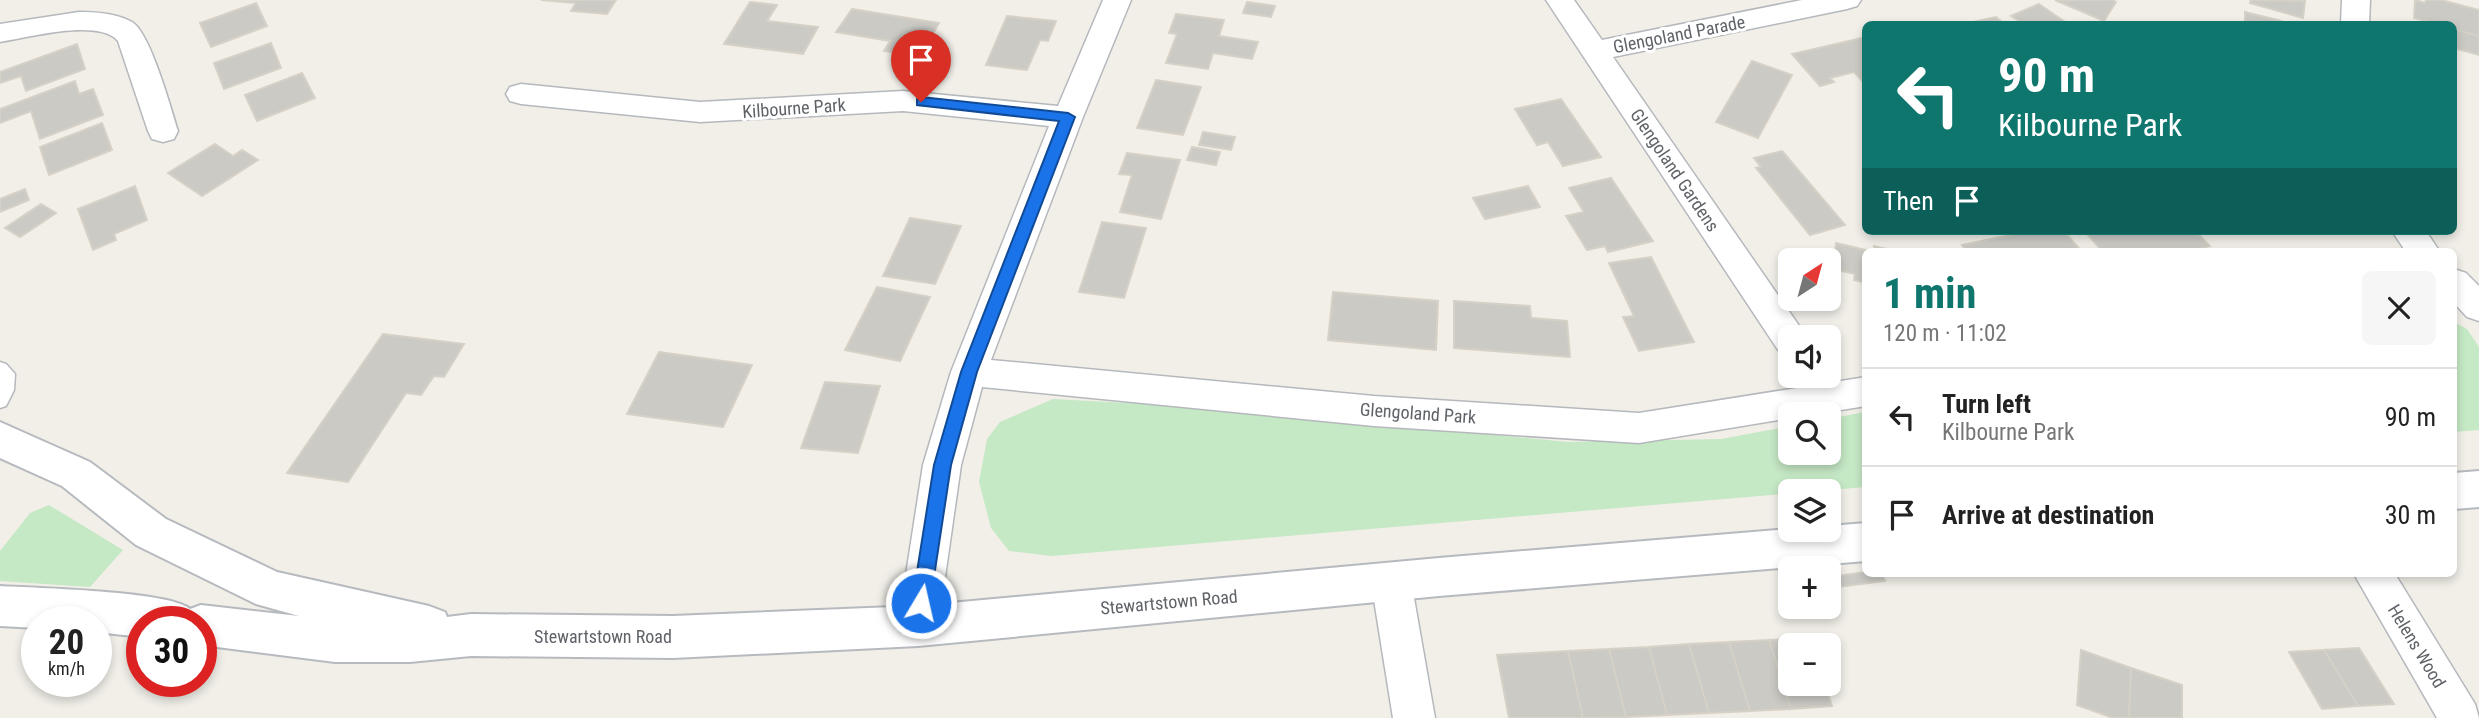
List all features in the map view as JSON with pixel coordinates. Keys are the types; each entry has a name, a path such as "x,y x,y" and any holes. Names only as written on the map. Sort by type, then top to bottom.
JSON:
{"main road":[{"name":"Stewartstown Road","path":"0,439 76,474 151,532 271,590 471,635"},
{"path":"2457,491 2479,489"},
{"name":"Stewartstown Road","path":"217,627 335,641 410,641 471,635 673,637 918,626 1391,581 1862,542"},
{"path":"0,606 126,615"}],"street":[{"path":"918,626 942,465 969,372 1068,117 1117,0"},
{"name":"Glengoland Gardens","path":"1560,0 1780,325"},
{"name":"Glengoland Parade","path":"1594,51 1847,0"},
{"path":"2355,21 2356,0"},
{"path":"0,33 81,22 108,23 123,29 132,40 163,131"},
{"name":"Kilbourne Park","path":"521,94 700,112 903,101 1068,117"},
{"path":"2457,285 2479,308"},
{"name":"Glengoland Park","path":"969,372 1374,411 1639,428 1822,388 1862,391"},
{"name":"Helens Wood","path":"2376,577 2460,718"},
{"path":"1391,581 1414,718"}],"lane":[{"path":"0,369 6,374 5,390 0,401"}],"green space":[{"path":"2457,324 2467,329 2479,347 2479,430 2457,432"},
{"path":"1053,399 1203,407 1568,442 1721,439 1778,428 1778,465 1841,465 1841,417 1862,413 1862,487 1841,489 1841,479 1778,479 1778,494 1052,556 1009,551 991,528 979,482 987,439 1000,422"},
{"path":"49,505 123,550 90,587 0,581 0,551 30,513"}],"building":[{"path":"541,0 616,0 607,14 571,11 576,3"},
{"path":"2055,0 2112,0 2116,2 2104,21"},
{"path":"2251,0 2305,1 2303,18 2250,3"},
{"path":"2415,0 2425,3 2426,0 2441,0 2479,10 2479,36 2457,30 2457,21 2426,21 2414,18"},
{"path":"750,2 777,5 767,21 818,27 803,54 724,44"},
{"path":"1247,2 1275,6 1271,17 1243,13"},
{"path":"256,3 267,26 211,47 200,23"},
{"path":"2039,4 2064,21 2019,21 2011,16"},
{"path":"852,9 939,23 920,56 884,51 890,41 836,32"},
{"path":"2245,12 2281,21 2245,21"},
{"path":"1176,14 1224,20 1219,36 1258,42 1252,59 1213,53 1208,69 1166,63 1177,34 1169,33"},
{"path":"1007,16 1056,21 1048,41 1040,40 1027,70 986,65"},
{"path":"1996,17 2001,21 1978,21"},
{"path":"2457,30 2479,36 2479,55 2457,49"},
{"path":"1862,38 1862,81 1854,72 1830,78 1834,82 1820,86 1792,54"},
{"path":"271,43 281,68 224,89 214,63"},
{"path":"77,44 85,69 26,91 21,76 0,83 0,72"},
{"path":"1752,61 1792,75 1758,138 1716,122"},
{"path":"302,73 315,98 257,121 245,95"},
{"path":"1156,80 1201,87 1183,135 1137,128"},
{"path":"75,81 79,94 93,89 103,115 40,139 31,111 0,123 0,109"},
{"path":"1561,99 1601,157 1563,166 1548,142 1537,145 1515,109"},
{"path":"102,123 112,150 49,175 40,147"},
{"path":"1203,132 1235,137 1231,150 1199,145"},
{"path":"215,144 233,156 242,150 258,160 202,196 168,173"},
{"path":"1192,147 1220,152 1216,165 1187,160"},
{"path":"1782,151 1845,225 1810,235 1756,168 1761,167 1754,158"},
{"path":"1127,153 1180,160 1161,219 1120,212 1132,175 1119,174"},
{"path":"1611,178 1653,241 1608,252 1605,246 1587,250 1566,216 1584,212 1569,188"},
{"path":"135,186 147,220 114,234 116,240 93,250 78,209"},
{"path":"1528,186 1540,207 1485,219 1473,198"},
{"path":"25,189 29,200 0,212 0,199"},
{"path":"41,204 56,213 20,237 5,228"},
{"path":"910,218 961,226 935,284 883,276"},
{"path":"1102,222 1146,228 1124,298 1079,292"},
{"path":"2011,235 2067,235 2079,248 1964,248 1962,245"},
{"path":"2088,235 2199,235 2210,246 2202,248 2099,248"},
{"path":"1836,243 1862,249 1862,282 1854,280 1855,274 1841,271 1841,248 1835,248"},
{"path":"1651,257 1694,342 1639,351 1623,317 1634,316 1609,263"},
{"path":"877,287 930,297 900,361 845,350"},
{"path":"1333,292 1438,301 1436,350 1328,340"},
{"path":"1454,301 1530,306 1531,318 1567,321 1570,357 1454,348"},
{"path":"383,334 464,344 444,377 434,376 421,395 406,393 348,482 287,473"},
{"path":"659,352 752,365 723,427 627,414"},
{"path":"825,382 880,386 858,453 801,448"},
{"path":"1862,573 1862,577 1883,577 1885,581 1841,586 1841,575"},
{"path":"1769,640 1778,640 1778,668"},
{"path":"1769,640 1778,668 1778,696 1787,696 1791,709 1750,711 1729,642"},
{"path":"1729,642 1750,711 1709,713 1689,644"},
{"path":"1689,644 1709,713 1667,715 1649,647"},
{"path":"1649,647 1667,715 1626,717 1609,649"},
{"path":"2359,648 2394,704 2358,706 2324,650"},
{"path":"1609,649 1626,717 1583,718 1568,651"},
{"path":"2081,650 2131,668 2129,718 2113,718 2077,705"},
{"path":"2324,650 2358,706 2322,709 2289,652"},
{"path":"1568,651 1583,718 1509,718 1497,655"},
{"path":"2131,668 2182,685 2182,718 2129,718"},
{"path":"1787,696 1829,696 1832,706 1791,709"}],"route":[{"path":"921,102 1068,117 969,372 942,465 921,603"}]}
